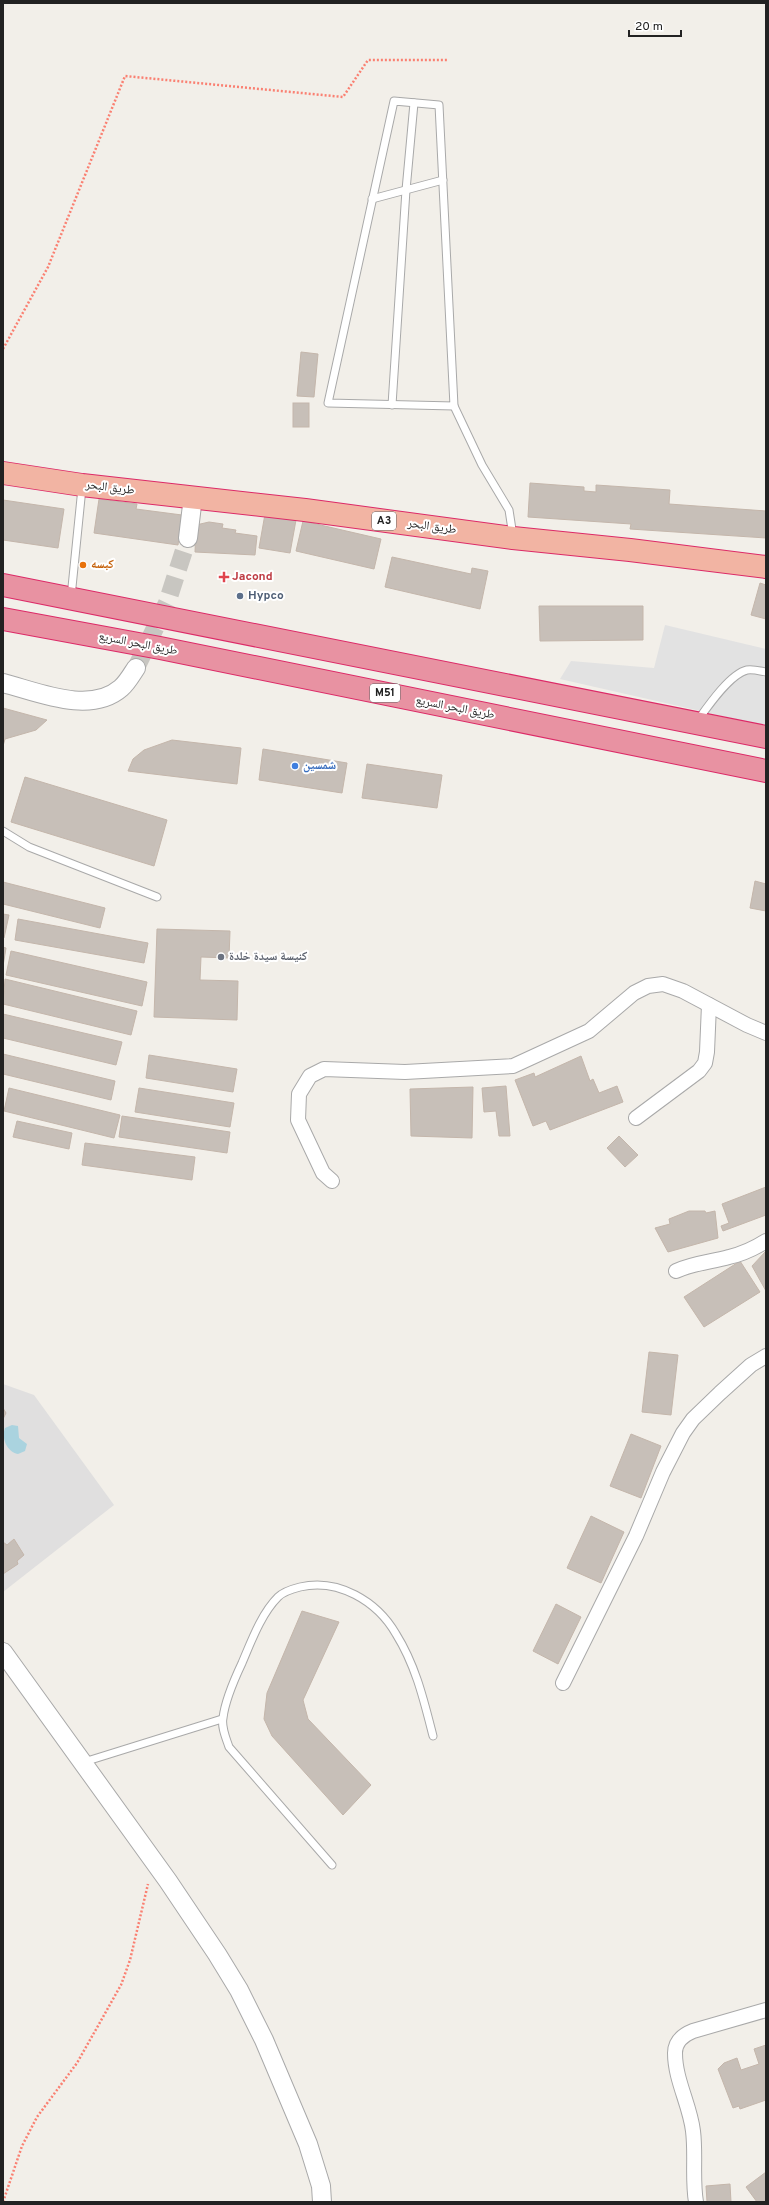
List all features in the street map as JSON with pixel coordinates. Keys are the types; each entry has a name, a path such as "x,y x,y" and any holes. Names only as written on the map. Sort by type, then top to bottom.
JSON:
{"highway":[{"name":"طريق البحر","path":"3,473 82,485 305,510 513,538 638,551 766,567"},
{"path":"3,585 350,656 696,722 766,737"},
{"name":"طريق البحر السريع","path":"3,619 168,649 766,771"}],"street":[{"path":"188,538 193,497"},
{"path":"3,683 84,702 104,697 122,687 136,668"},
{"path":"332,1181 323,1173 298,1120 299,1094 310,1076 317,1071 339,1068 405,1072 514,1066 589,1031 634,993 648,986 663,984 683,991 766,1034"},
{"path":"636,1118 698,1071 705,1063 709,1005"},
{"path":"676,1271 688,1265 731,1257 754,1248 766,1241"},
{"path":"563,1683 630,1550 663,1472 683,1433 693,1419 720,1393 751,1365 766,1356"},
{"path":"3,1652 84,1762 217,1954 264,2040 308,2144 321,2186 322,2202"},
{"path":"696,2202 693,2130 678,2072 675,2053 676,2044 684,2035 693,2031 766,2010"}],"lane":[{"path":"454,406 328,403 394,101 439,105 454,406 482,465 509,510 513,538"},
{"path":"392,405 406,190 414,103"},
{"path":"372,199 443,180"},
{"path":"70,599 82,485"},
{"path":"696,722 725,685 734,678 746,670 766,672"},
{"path":"3,830 29,847 158,897"},
{"path":"332,1865 229,1747 224,1734 222,1719 233,1682 253,1636 279,1596 292,1589 309,1585 335,1586 364,1599 396,1632 418,1681 433,1736"},
{"path":"84,1762 222,1719"}],"path":[{"path":"3,349 48,267 125,76 343,97 368,60 448,60"},
{"path":"3,2202 22,2146 37,2117 77,2063 121,1985 130,1960 153,1860"}],"shaded area":[{"path":"665,625 766,649 766,726 560,679 571,661 654,668"},
{"path":"3,1384 34,1395 114,1505 3,1592"}],"water":[{"path":"12,1425 18,1426 19,1438 27,1444 25,1451 18,1454 14,1453 8,1448 4,1440 5,1428"}],"building":[{"path":"301,352 318,354 314,397 297,396"},
{"path":"293,403 309,403 309,427 293,427"},
{"path":"530,483 584,487 584,491 596,492 596,485 670,490 669,504 766,511 766,538 630,529 631,524 528,517"},
{"path":"99,499 137,504 136,509 182,515 178,545 94,533"},
{"path":"3,500 64,509 58,548 3,540"},
{"path":"265,514 296,520 290,553 259,548"},
{"path":"303,521 381,539 374,569 296,551"},
{"path":"209,522 223,524 222,528 236,530 235,533 257,536 255,555 195,552 196,525"},
{"path":"392,557 471,574 472,568 488,571 480,609 385,587"},
{"path":"760,583 766,585 766,619 751,615"},
{"path":"539,606 643,606 643,640 540,641"},
{"path":"3,708 47,720 36,730 5,739 3,746"},
{"path":"172,740 241,748 237,784 128,771 133,759 144,750"},
{"path":"263,749 347,763 342,793 259,780"},
{"path":"367,764 442,775 437,808 362,798"},
{"path":"25,777 167,820 154,866 11,822"},
{"path":"755,881 766,884 766,911 750,908"},
{"path":"3,882 105,908 100,928 3,904"},
{"path":"3,914 9,915 4,938 3,937"},
{"path":"18,919 148,943 144,963 15,940"},
{"path":"157,929 230,931 229,958 201,957 200,980 238,981 237,1020 154,1017"},
{"path":"3,947 6,948 3,966"},
{"path":"11,951 147,982 142,1006 6,975"},
{"path":"5,979 137,1011 131,1035 3,1004"},
{"path":"3,1014 122,1042 116,1065 3,1038"},
{"path":"3,1054 115,1081 111,1100 3,1074"},
{"path":"149,1055 237,1069 233,1092 146,1078"},
{"path":"581,1056 590,1081 593,1079 599,1093 617,1086 623,1102 550,1130 546,1121 533,1126 515,1080 534,1073 535,1077"},
{"path":"506,1086 510,1136 499,1136 496,1111 484,1112 482,1088"},
{"path":"473,1087 472,1138 411,1136 410,1089"},
{"path":"9,1088 120,1115 114,1138 4,1111"},
{"path":"139,1088 234,1103 230,1127 135,1112"},
{"path":"122,1116 230,1132 227,1153 119,1137"},
{"path":"17,1121 72,1133 69,1149 13,1137"},
{"path":"619,1136 638,1155 625,1167 607,1148"},
{"path":"85,1143 195,1157 192,1180 82,1165"},
{"path":"766,1187 766,1215 723,1231 721,1226 729,1223 722,1204"},
{"path":"689,1211 705,1211 706,1213 715,1211 718,1238 668,1252 655,1228 670,1224 669,1219"},
{"path":"766,1251 766,1291 752,1266"},
{"path":"740,1261 760,1292 704,1327 684,1297"},
{"path":"649,1352 678,1355 671,1415 642,1412"},
{"path":"3,1408 6,1413 3,1419"},
{"path":"631,1434 661,1446 641,1498 610,1486"},
{"path":"591,1516 624,1532 601,1583 567,1568"},
{"path":"14,1539 24,1555 17,1561 18,1564 3,1574 3,1542 7,1545"},
{"path":"556,1604 581,1617 558,1664 533,1651"},
{"path":"302,1611 339,1622 303,1700 308,1719 371,1785 343,1815 272,1736 264,1719 267,1693"},
{"path":"766,2045 766,2100 740,2109 739,2106 733,2108 718,2069 724,2063 737,2058 741,2070 759,2064 754,2049"},
{"path":"766,2172 766,2202 757,2202 746,2187"},
{"path":"730,2184 731,2202 707,2202 706,2186"}],"tunnel":[{"path":"136,668 167,603 188,538"}],"place":[{"name":"كبسه","path":"83,565"},
{"name":"Jacond","path":"224,577"},
{"name":"Hypco","path":"240,596"},
{"name":"شمسين","path":"295,766"},
{"name":"كنيسة سيدة خلدة","path":"221,957"}]}
